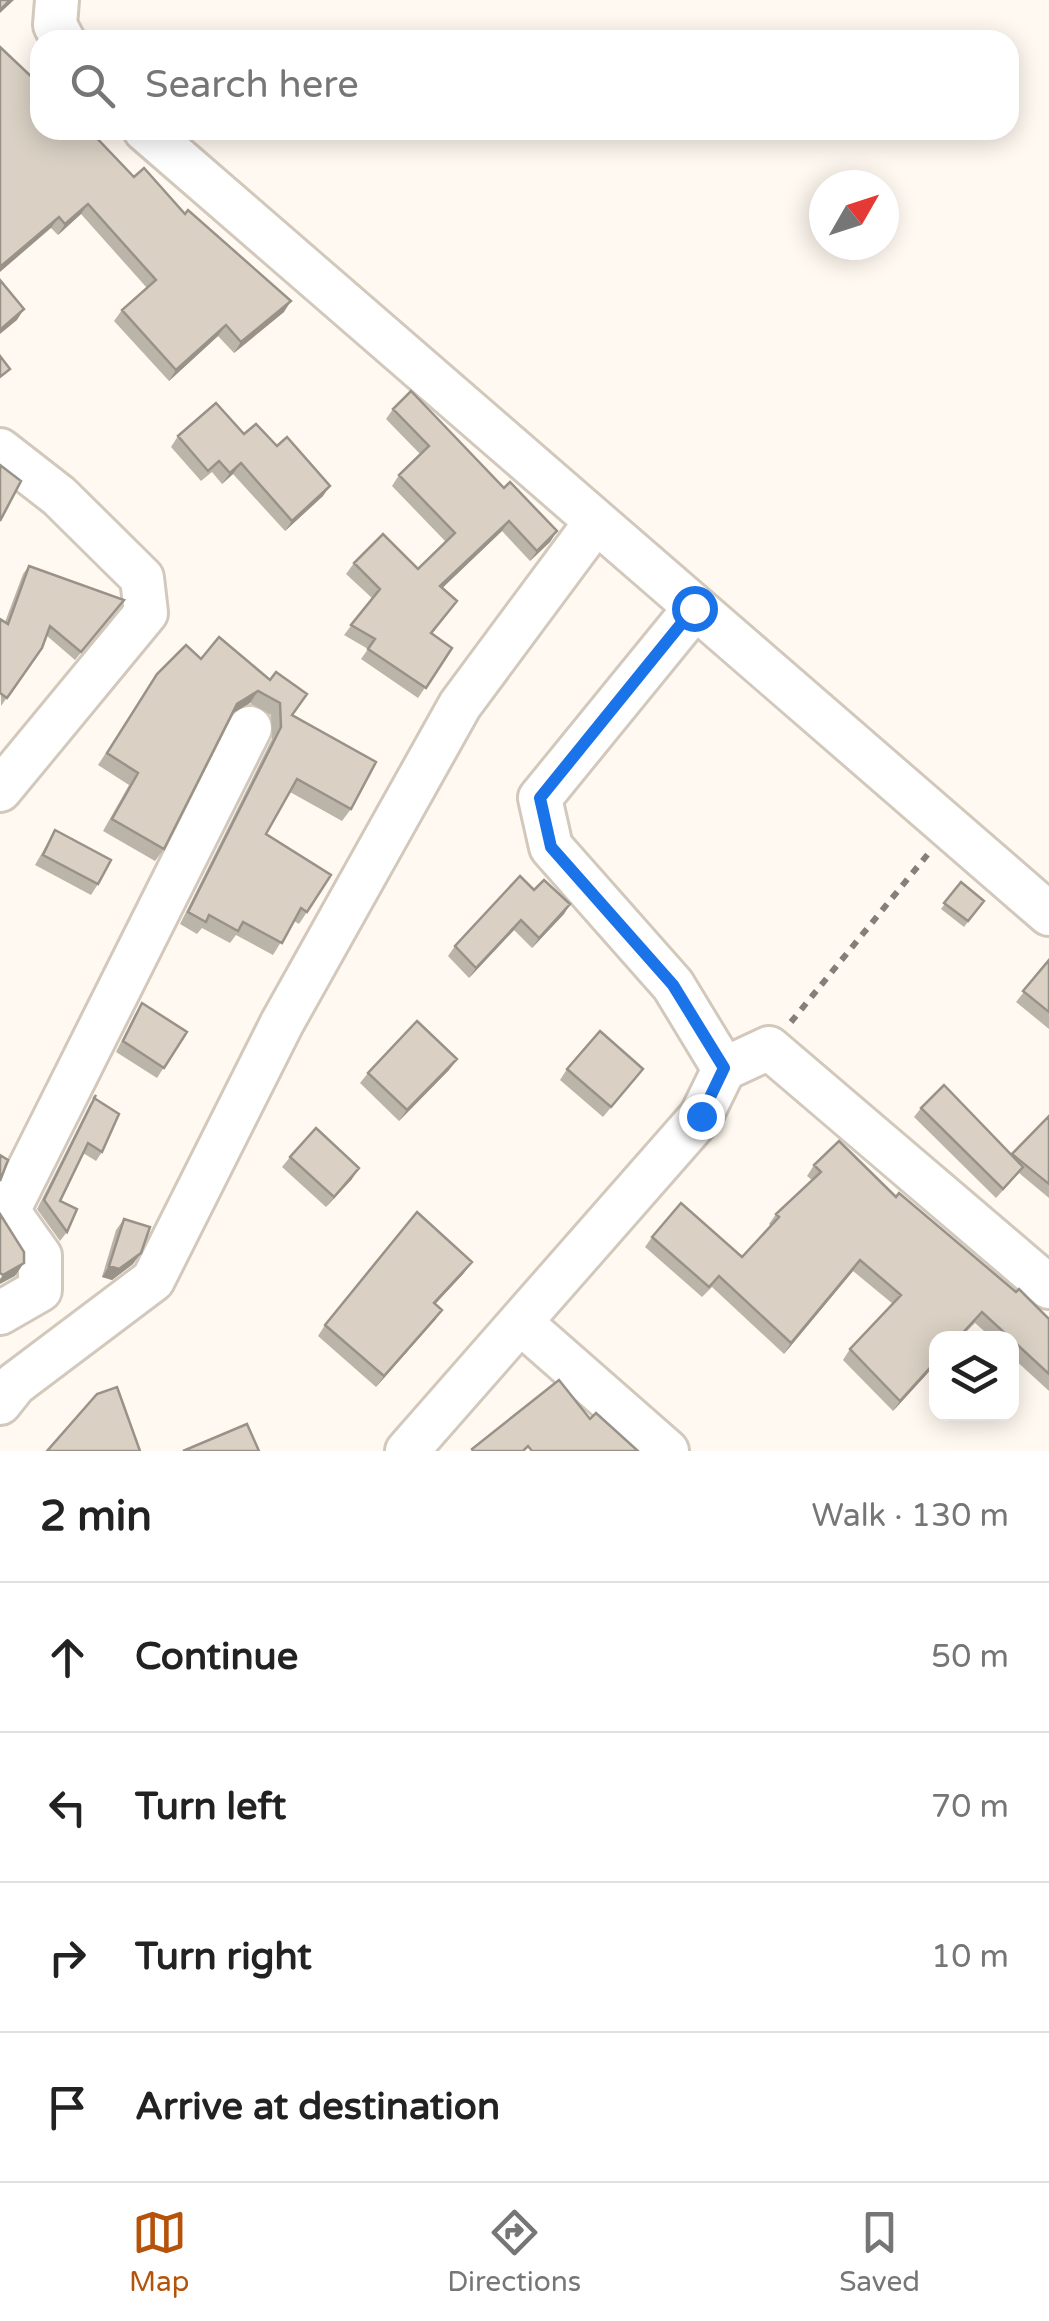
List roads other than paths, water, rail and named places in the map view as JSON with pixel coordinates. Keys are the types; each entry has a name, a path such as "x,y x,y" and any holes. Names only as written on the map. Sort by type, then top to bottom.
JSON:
{"street":[{"path":"57,0 58,30"},
{"path":"157,140 1049,914"},
{"path":"0,790 146,613 142,578 59,496 1,455"},
{"path":"0,1403 15,1384 154,1280 282,1023 460,705 596,522"},
{"path":"694,608 540,798 551,847 673,985 724,1068"},
{"path":"0,1312 40,1290 40,1256 8,1212 250,728"},
{"path":"407,1451 701,1116 724,1068 770,1048 1049,1287"},
{"path":"520,1322 667,1451"}]}
